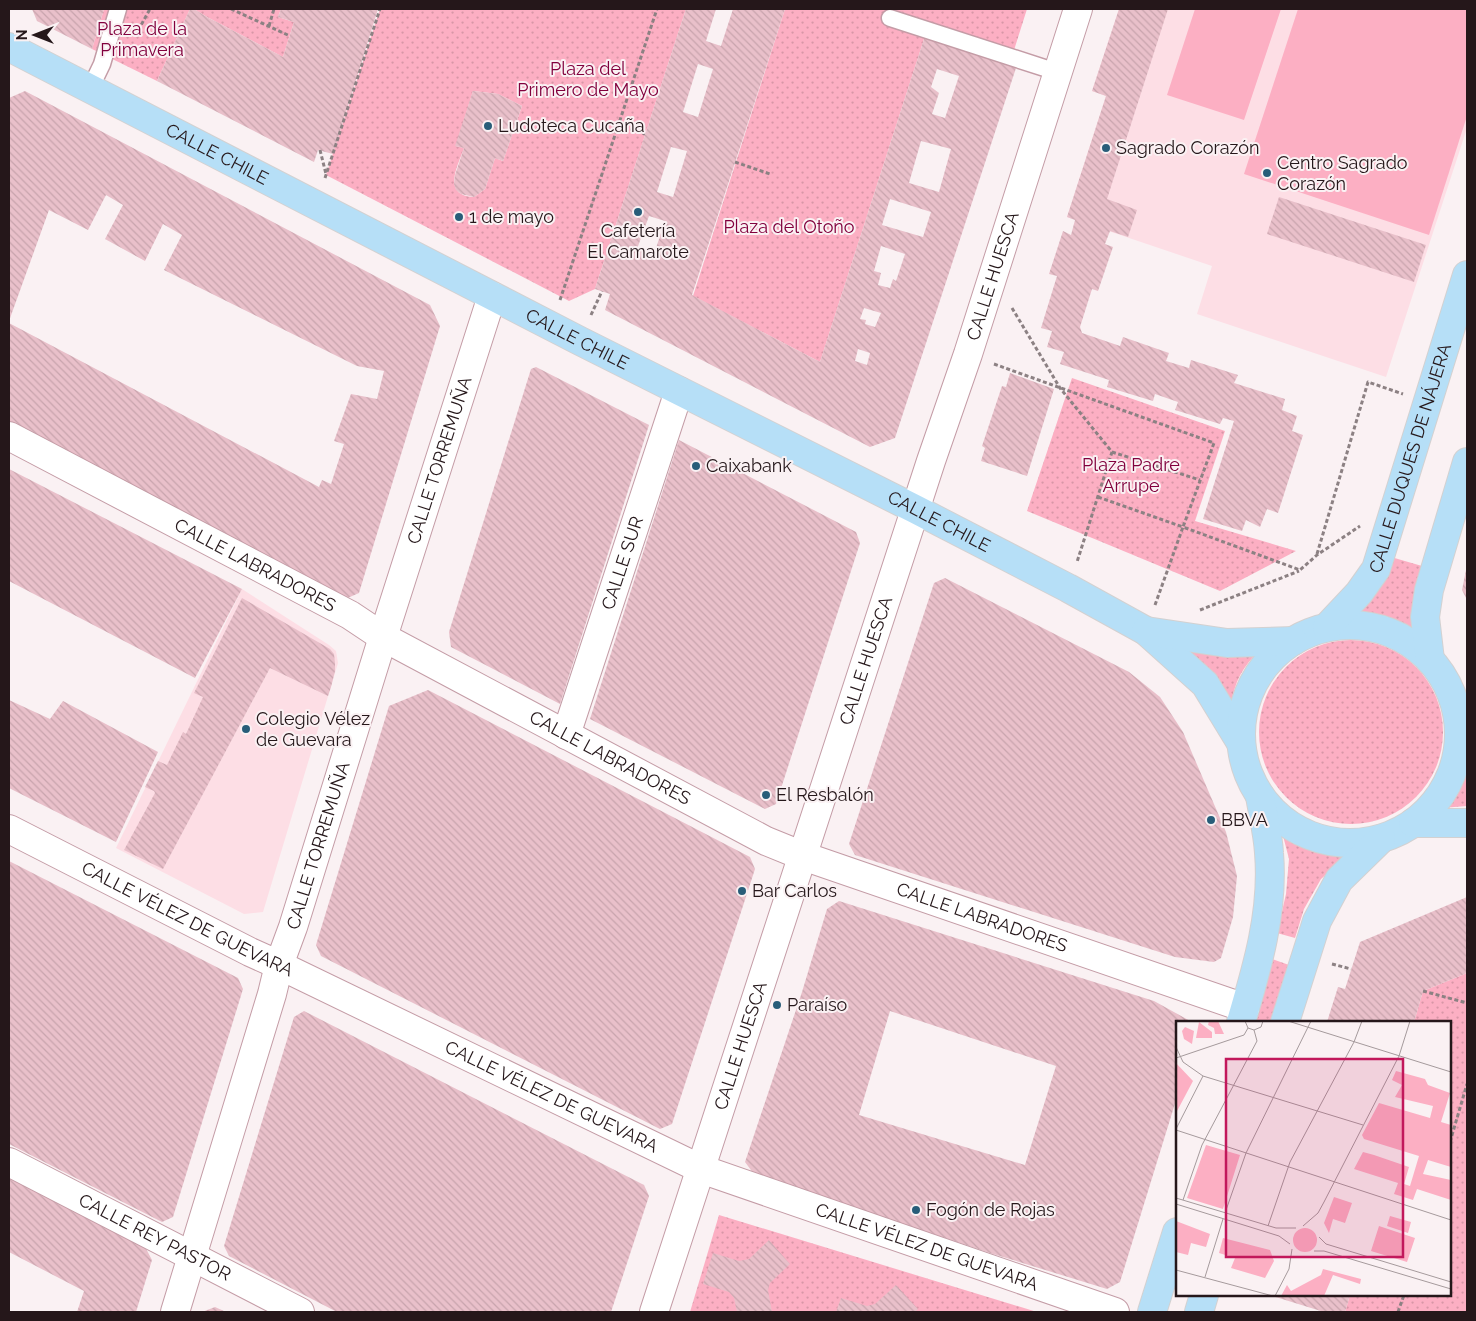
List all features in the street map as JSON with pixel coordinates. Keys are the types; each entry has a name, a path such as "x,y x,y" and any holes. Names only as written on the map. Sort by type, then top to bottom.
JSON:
{"main road":[{"name":"CALLE CHILE","path":"9,47 550,326 916,509 1146,631 1205,684 1241,743"},
{"name":"CALLE DUQUES DE NÁJERA","path":"1327,627 1359,593 1376,569 1467,275"},
{"path":"1430,660 1425,617 1429,590 1467,462"},
{"path":"1354,625 1374,628 1406,640 1430,660 1441,674 1452,695 1463,738 1448,780 1438,798 1413,823 1381,839 1353,843 1332,842 1312,836 1287,823 1273,812 1260,796 1247,770 1241,743 1242,717 1250,689 1270,659 1293,641 1327,627 1354,625"},
{"name":"CALLE CHILE","path":"1146,631 1227,643 1293,641"},
{"path":"1243,1015 1262,944 1268,910 1270,854 1260,796"},
{"path":"1413,823 1467,823"},
{"path":"1285,1021 1317,921 1334,888 1339,880 1381,839"},
{"path":"1152,1312 1176,1235"},
{"path":"1199,1312 1204,1296"}],"street":[{"name":"CALLE HUESCA","path":"654,1312 968,354 1078,9"},
{"name":"CALLE TORREMUÑA","path":"175,1312 272,994 279,965 296,918 492,296"},
{"name":"CALLE SUR","path":"566,735 679,391"},
{"name":"CALLE LABRADORES","path":"9,436 350,615 383,638 766,841 1243,1015"},
{"name":"CALLE VÉLEZ DE GUEVARA","path":"9,829 250,952 701,1169 1115,1312"},
{"name":"CALLE REY PASTOR","path":"9,1162 300,1312"}],"lane":[{"path":"90,89 102,64 118,9"},
{"path":"890,18 1058,72"}],"path":[{"path":"231,9 290,36"},
{"path":"269,26 274,9"},
{"path":"314,204 326,175 380,9"},
{"path":"550,326 657,9"},
{"path":"618,125 645,134"},
{"path":"320,150 326,175"},
{"path":"735,162 770,174"},
{"path":"993,275 1060,388 1112,452 1200,480"},
{"path":"968,354 1214,443 1146,631"},
{"path":"1191,613 1300,570 1317,555 1368,382 1428,403"},
{"path":"1068,588 1112,452"},
{"path":"1098,497 1300,570"},
{"path":"1423,991 1467,1003"},
{"path":"1451,1139 1467,1084"},
{"path":"1398,1312 1404,1296"}],"shaded area":[{"name":"Centro Sagrado Corazón","path":"1119,9 1467,9 1467,128 1386,377 1197,314 1212,266 1067,217 1106,96 1092,91"},
{"name":"Colegio Vélez de Guevara","path":"242,589 329,645 336,651 338,663 263,912 244,914 116,848"}],"green space":[{"name":"Plaza de la Primavera","path":"104,9 190,9 157,81 92,49"},
{"name":"Plaza de la Primavera","path":"194,9 281,9 278,17 294,22 283,57 207,17"},
{"name":"Plaza del Primero de Mayo","path":"380,9 686,9 595,289 569,301 326,175","holes":["473,91 498,94 522,106 503,161 495,158 485,189 474,197 464,195 458,191 454,178 464,148 456,146"]},
{"name":"Plaza del Otoño","path":"785,9 1027,9 1009,66 925,36 820,362 693,296"},
{"path":"1195,9 1281,9 1244,120 1167,95"},
{"path":"1298,9 1467,9 1467,116 1429,235 1244,174"},
{"name":"Plaza Padre Arrupe","path":"1072,378 1225,431 1195,521 1296,551 1220,591 1027,511"},
{"path":"1391,557 1422,566 1415,601 1417,638 1389,619 1373,613 1355,611"},
{"path":"1342,640 1360,640 1386,647 1402,655 1416,667 1428,681 1436,697 1443,723 1443,741 1436,767 1428,783 1416,797 1402,809 1378,820 1360,824 1342,824 1324,820 1300,809 1274,783 1263,759 1259,741 1259,723 1263,705 1274,681 1300,655 1324,644"},
{"path":"1181,646 1260,650 1240,675 1234,689 1231,706 1209,669"},
{"path":"1465,764 1467,767 1467,806 1442,808 1451,798"},
{"path":"1281,828 1295,842 1310,850 1347,856 1321,879 1304,909 1295,938 1277,933 1286,894 1289,859"},
{"path":"1269,958 1289,965 1271,1021 1250,1021"},
{"path":"1467,973 1466,1312 1345,1312 1350,1296 1451,1296 1451,1021 1414,1021 1423,991"},
{"path":"719,1215 1037,1312 690,1312"}],"building":[{"path":"32,9 104,9 92,49 37,21"},
{"path":"190,9 194,9 283,57 294,22 278,17 281,9 378,9 333,154 318,150 314,162 157,81"},
{"path":"686,9 716,9 706,41 721,46 733,9 785,9 692,295 820,362 925,36 1016,68 895,438 870,447 605,310 610,294 595,289","holes":["698,64 713,69 698,117 683,112","937,69 959,76 945,118 932,114 939,93 931,87","921,141 951,149 939,192 909,183","671,147 687,151 673,197 657,192","890,199 931,212 923,237 882,225","649,216 665,221 654,254 637,249","881,246 905,254 896,281 893,279 890,288 878,285 881,273 874,271","864,308 881,313 875,327 865,324 866,320 860,319","858,349 870,353 867,365 855,361"]},
{"path":"1119,9 1168,9 1107,199 1137,210 1128,237 1110,231 1105,244 1113,247 1098,291 1092,289 1080,327 1082,333 1120,346 1123,337 1169,353 1166,361 1189,368 1191,360 1238,375 1234,383 1285,399 1282,410 1297,416 1292,431 1303,435 1278,513 1267,509 1260,527 1246,520 1242,531 1203,519 1234,421 1223,418 1220,424 1175,410 1178,402 1155,394 1153,401 1107,387 1109,380 1060,364 1064,352 1047,347 1052,331 1041,328 1057,276 1049,274 1063,231 1071,235 1075,220 1067,217 1106,96 1092,91"},
{"path":"25,91 430,305 440,326 359,593 343,600 9,422 9,323 319,487 322,480 331,484 344,444 334,441 351,394 377,399 384,371 357,366 164,270 182,235 163,224 145,261 105,239 123,205 106,195 88,230 49,210 9,321 9,98"},
{"name":"Ludoteca Cucaña","path":"473,91 498,94 522,106 503,161 495,158 485,189 474,197 461,194 456,190 454,184 464,148 455,146"},
{"path":"1279,197 1426,245 1414,282 1267,234"},
{"path":"536,367 649,425 560,704 451,647 449,632 531,369"},
{"path":"1010,373 1054,389 1027,476 981,461 985,448 982,446 1002,386 1006,387"},
{"path":"679,440 856,532 860,543 776,804 765,809 590,719"},
{"path":"9,469 242,589 195,678 9,581"},
{"path":"1467,570 1467,600 1462,590"},
{"path":"945,578 1129,672 1160,697 1183,732 1226,832 1237,876 1233,917 1221,958 1214,962 1175,957 855,855 849,844 934,583"},
{"path":"242,598 330,649 334,654 335,663 331,687 328,696 270,668 163,869 124,850 155,793 145,787 158,761 167,765 183,732 186,734 203,697 194,693"},
{"path":"428,690 750,857 755,869 672,1124 660,1129 321,956 316,945 389,706"},
{"path":"9,700 50,719 63,701 158,752 116,842 9,788"},
{"path":"9,861 238,978 243,989 173,1217 162,1222 9,1144"},
{"path":"1467,897 1467,973 1423,991 1414,1021 1327,1021 1338,987 1345,989 1360,942"},
{"path":"839,901 1154,1001 1190,1021 1176,1021 1176,1100 1120,1282 1107,1289 990,1253 754,1174 745,1162 802,992 827,909","holes":["890,1011 1056,1066 1025,1165 859,1115"]},
{"path":"304,1011 644,1185 649,1196 611,1312 337,1312 229,1256 224,1246 294,1017"},
{"path":"9,1174 143,1243 152,1260 136,1312 77,1312 84,1291 9,1252"},
{"path":"769,1240 790,1264 770,1283 768,1290 772,1312 737,1312 734,1298 729,1292 703,1284 713,1253 739,1261 749,1259"},
{"path":"896,1285 918,1309 915,1312 836,1312 841,1298 867,1306 875,1304"},
{"path":"1272,1296 1350,1296 1345,1312 1324,1312"},
{"path":"215,1307 226,1312 202,1312"}],"place":[{"name":"Ludoteca Cucaña","path":"488,126"},
{"name":"Sagrado Corazón","path":"1106,148"},
{"name":"Centro Sagrado Corazón","path":"1267,173"},
{"name":"Cafetería El Camarote","path":"638,212"},
{"name":"1 de mayo","path":"459,217"},
{"name":"Caixabank","path":"696,466"},
{"name":"Colegio Vélez de Guevara","path":"246,729"},
{"name":"El Resbalón","path":"766,795"},
{"name":"BBVA","path":"1211,820"},
{"name":"Bar Carlos","path":"742,891"},
{"name":"Paraíso","path":"777,1005"},
{"name":"Fogón de Rojas","path":"916,1210"}]}
